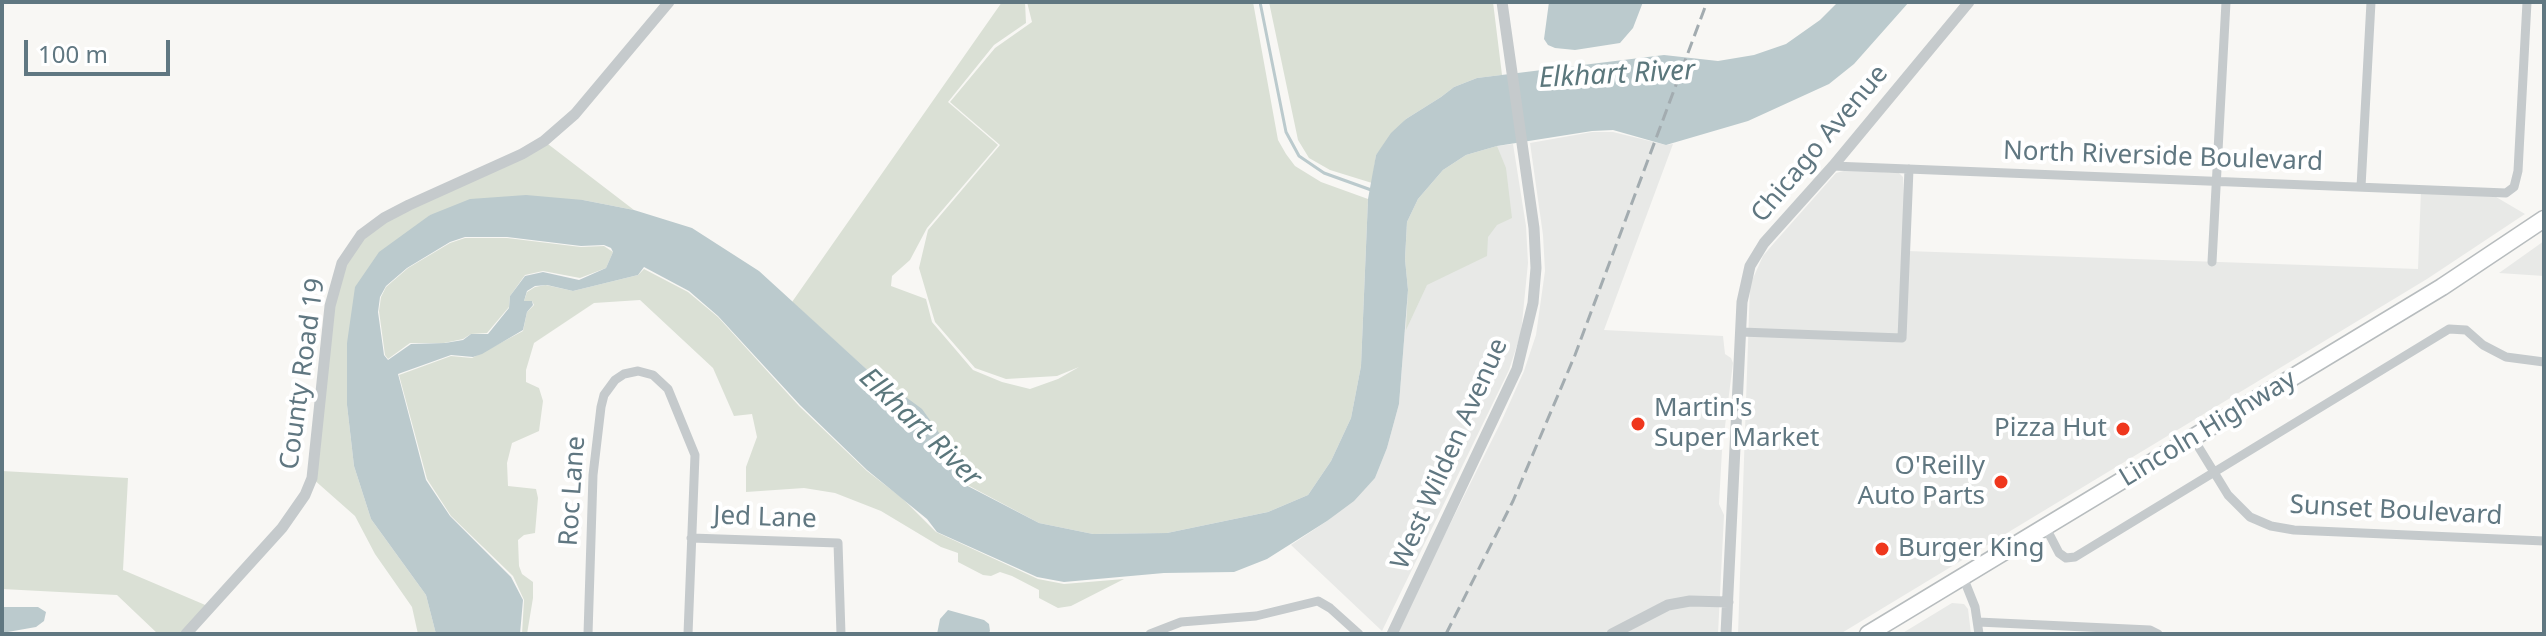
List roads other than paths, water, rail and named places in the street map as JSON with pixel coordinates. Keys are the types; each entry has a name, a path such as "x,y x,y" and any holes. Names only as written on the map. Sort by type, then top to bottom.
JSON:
{"highway":[{"name":"Lincoln Highway","path":"1868,634 2442,287 2544,219"}],"street":[{"name":"County Road 19","path":"186,634 282,528 305,495 312,478 330,306 342,263 350,249 361,235 384,218 544,141 575,114 669,2"},
{"name":"West Wilden Avenue","path":"1392,634 1496,416 1517,369 1527,333 1536,268 1526,163 1502,2"},
{"name":"Chicago Avenue","path":"1726,634 1741,332 1745,283 1756,254 1969,2"},
{"path":"2212,262 2226,2"},
{"path":"2361,187 2371,2"},
{"name":"North Riverside Boulevard","path":"1833,166 2491,194 2510,191 2517,180 2527,2"},
{"path":"1741,332 1902,338 1909,169"},
{"path":"2045,526 2059,553 2066,558 2075,557 2442,333 2456,328 2466,330 2483,345 2506,357 2544,362"},
{"name":"Roc Lane","path":"588,634 593,475 601,407 604,395 624,374 638,371 653,375 668,389 692,445 695,466 691,538"},
{"name":"Sunset Boulevard","path":"2193,438 2228,495 2250,517 2271,526 2294,530 2544,541"},
{"path":"688,634 691,538"},
{"name":"Jed Lane","path":"691,538 838,543 841,634"},
{"path":"1963,577 1970,591 1979,634"},
{"path":"1150,634 1256,616 1318,601 1359,634"},
{"path":"1612,634 1668,605 1690,601 1728,602"},
{"path":"1978,622 2150,630 2158,634"}],"water":[{"path":"1549,2 1643,2 1633,28 1620,43 1575,50 1555,48 1544,39"},
{"name":"Elkhart River","path":"1838,2 1909,2 1854,64 1829,84 1748,121 1666,145 1613,130 1497,146 1466,155 1443,170 1418,199 1407,222 1405,259 1408,290 1399,404 1375,478 1354,501 1327,521 1267,559 1234,572 1164,573 1064,582 1037,577 937,532 927,519 867,470 800,405 718,316 689,291 644,267 638,275 573,291 547,285 535,286 527,291 524,301 532,301 533,305 527,312 523,330 482,354 473,357 451,355 398,374 426,480 450,516 511,577 523,600 520,634 436,634 426,595 371,519 354,466 347,405 347,343 355,287 379,252 430,215 470,199 526,195 583,200 634,210 692,228 759,271 885,386 922,409 942,437 949,464 960,482 1039,523 1093,534 1167,533 1268,512 1308,495 1331,461 1351,418 1361,366 1368,199 1376,155 1391,133 1406,119 1454,87 1477,78 1664,55 1718,61 1754,55 1786,44 1820,20","holes":["465,237 507,237 581,246 604,245 613,252 606,268 579,280 543,272 525,276 510,296 509,308 488,334 471,334 463,340 445,343 411,344 388,360 384,355 378,312 380,297 386,286 407,268 450,242"]},
{"path":"2,607 38,607 46,612 44,621 36,627 2,633"},
{"path":"948,610 984,620 989,624 990,631 988,634 937,634 940,619"}],"waterway":[{"path":"1260,2 1286,132 1299,156 1324,173 1374,191"}],"railway":[{"path":"1446,634 1513,501 1575,355 1707,2"}],"place":[{"name":"Martin's Super Market","path":"1638,424"},
{"name":"Pizza Hut","path":"2123,429"},
{"name":"O'Reilly Auto Parts","path":"2001,482"},
{"name":"Burger King","path":"1882,549"}]}
